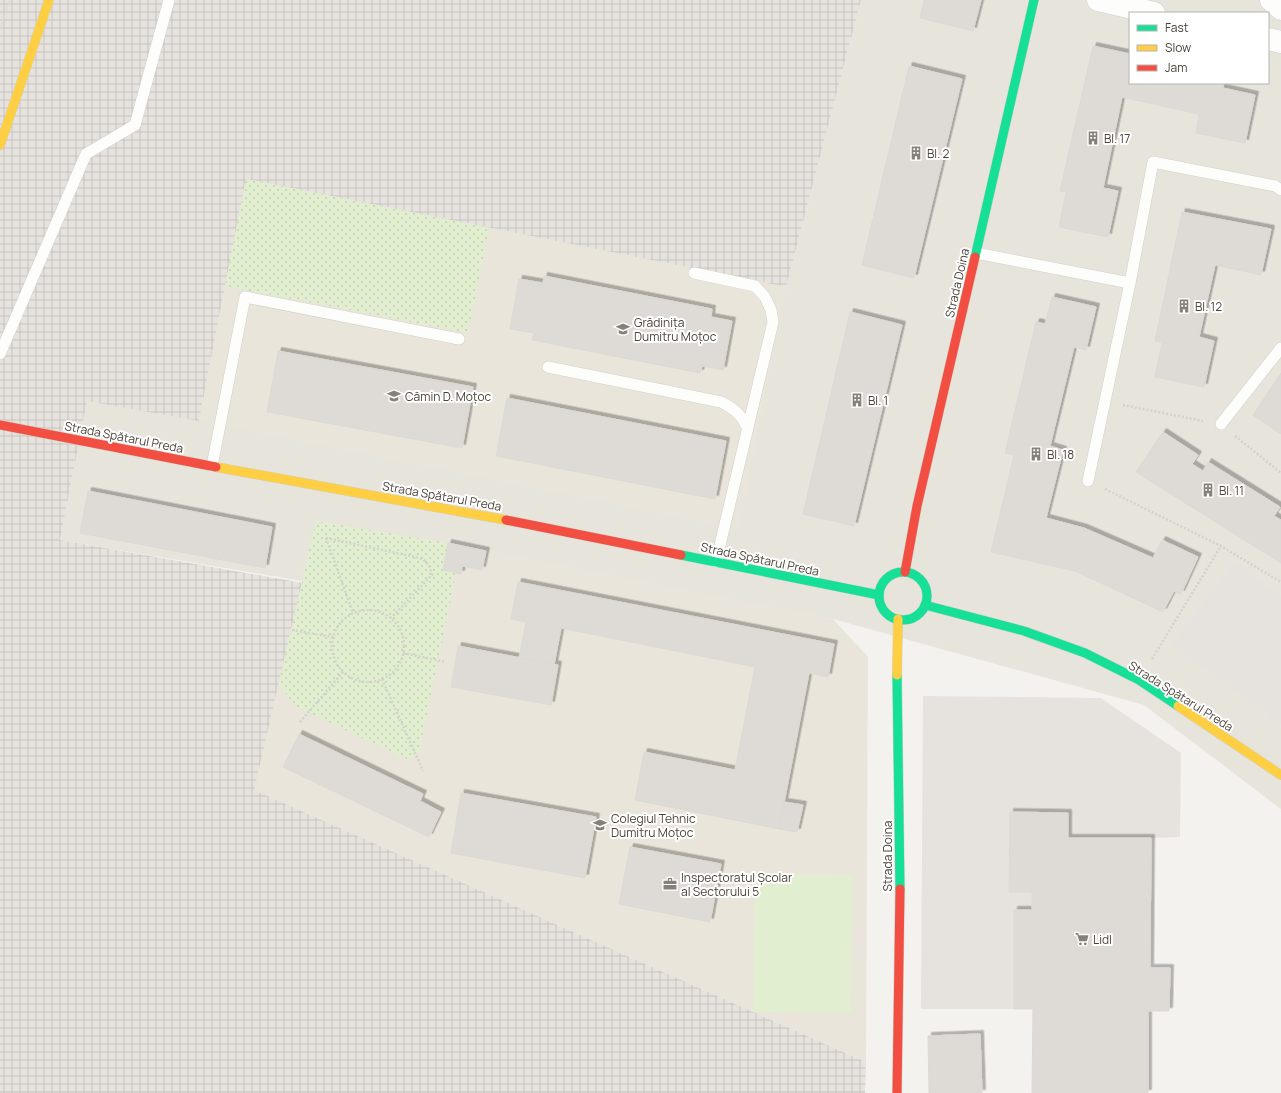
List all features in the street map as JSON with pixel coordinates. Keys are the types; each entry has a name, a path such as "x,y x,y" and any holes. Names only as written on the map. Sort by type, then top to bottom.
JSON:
{"street":[{"path":"0,145 49,0"},
{"name":"Strada Doina","path":"905,572 917,506 1034,0"},
{"path":"1098,0 1150,12"},
{"path":"1271,0 1281,9"},
{"path":"1269,39 1281,42"},
{"name":"Strada Spătarul Preda","path":"0,425 212,466 519,522 880,595"},
{"path":"898,572 905,572 912,574 924,583 927,598 925,605 917,615 911,618 898,619 887,613 880,601 881,587 885,580 898,572"},
{"name":"Strada Spătarul Preda","path":"925,605 1024,631 1085,653 1139,680 1281,775"},
{"name":"Strada Doina","path":"897,1093 900,866 897,666 898,619"}],"lane":[{"path":"0,354 86,154 135,125 169,0"},
{"path":"1088,481 1130,283 1153,162 1275,186 1281,190"},
{"path":"976,253 1130,283"},
{"path":"694,274 755,286 765,297 771,310 772,322 716,562"},
{"path":"212,466 245,297 459,339"},
{"path":"1220,424 1281,348"},
{"path":"548,367 721,402 736,411 743,419 747,427"}],"path":[{"path":"1105,401 1220,424 1281,473"},
{"path":"1088,481 1221,546 1281,582"},
{"path":"353,613 326,538 420,558 427,562 432,575 390,618"},
{"path":"1139,680 1221,546"},
{"path":"362,610 382,612 390,618 397,625 402,634 404,643 403,653 399,664 392,673 382,679 372,682 352,678 343,672 333,656 333,638 337,627 344,619 353,613 362,610"},
{"path":"292,630 333,638"},
{"path":"403,653 446,662"},
{"path":"300,722 343,672"},
{"path":"382,679 423,771"}],"shaded area":[{"path":"0,0 861,0 786,287 246,179 199,421 87,401 60,540 303,583 255,790 866,1062 865,1093 0,1093"},
{"path":"861,0 1281,0 1281,809 1144,705 833,619 317,521 302,581 60,540 87,400 199,421 246,179 786,287"},
{"path":"489,228 786,287 739,529 199,421 225,286 467,333"},
{"name":"Colegiul Tehnic Dumitru Moțoc","path":"316,521 448,543 833,619 868,657 866,1062 254,790"},
{"path":"1234,562 1281,597 1281,725 1172,644"},
{"path":"923,696 1101,698 1181,753 1180,837 1068,838 1067,813 1010,812 1009,892 1032,892 1032,910 1014,910 1014,1009 921,1009"}],"green space":[{"path":"246,179 489,228 468,333 225,286"},
{"path":"316,521 448,543 443,570 456,573 419,752 409,760 295,706 279,684"},
{"path":"755,873 853,875 851,1013 753,1012"}],"building":[{"path":"924,0 981,0 973,31 920,18"},
{"name":"Bl. 17","path":"1093,46 1129,54 1129,84 1224,84 1223,88 1255,95 1245,143 1196,133 1199,114 1122,97 1103,188 1118,191 1108,237 1059,227 1066,192 1060,191"},
{"name":"Bl. 2","path":"909,66 962,79 914,278 862,265"},
{"name":"Bl. 12","path":"1182,212 1271,229 1261,275 1215,265 1199,337 1214,341 1204,387 1155,377 1162,342 1155,341"},
{"path":"544,276 712,309 711,317 732,321 723,370 702,366 700,373 532,340 534,333 510,329 519,279 543,283"},
{"name":"Bl. 18","path":"1052,297 1096,307 1086,350 1074,347 1050,446 1063,450 1046,518 1084,528 1153,558 1162,540 1198,557 1181,594 1174,591 1163,612 1075,571 991,552 1014,455 1005,453 1036,322 1045,324"},
{"name":"Bl. 1","path":"850,312 902,325 854,526 803,514"},
{"name":"Cămin D. Moțoc","path":"278,351 473,387 462,448 267,412"},
{"path":"1281,373 1281,434 1253,415"},
{"name":"Cămin D. Moțoc","path":"507,398 726,441 715,499 496,456"},
{"name":"Bl. 11","path":"1163,432 1198,455 1192,464 1203,471 1208,462 1280,507 1274,516 1281,520 1281,563 1136,472"},
{"path":"88,491 272,527 265,568 80,533"},
{"path":"448,543 486,551 482,570 462,566 461,574 443,570"},
{"path":"518,582 834,644 828,677 809,673 779,829 635,800 644,752 735,770 755,667 561,628 554,665 519,658 526,622 511,619"},
{"path":"458,646 558,665 551,705 451,687"},
{"path":"299,734 423,794 420,801 441,812 429,837 283,767"},
{"path":"461,793 596,817 585,878 451,853"},
{"path":"784,802 803,805 797,832 779,829"},
{"name":"Lidl","path":"1010,812 1068,813 1068,838 1151,838 1150,968 1170,968 1169,1011 1148,1011 1148,1093 1032,1093 1033,1009 1014,1009 1014,910 1032,910 1032,892 1009,892"},
{"name":"Inspectoratul Școlar al Sectorului 5","path":"630,847 721,864 710,922 619,904"},
{"path":"980,1034 982,1093 929,1093 928,1036"}],"tram line":[{"path":"0,29 10,0"}],"traffic: fast":[{"path":"975,257 1034,0"},
{"path":"681,555 879,595"},
{"path":"903,572 912,574 920,579 925,587 927,596 925,605 920,613 912,618 903,620 894,618 886,613 881,605 879,596 881,587 886,579 894,574 903,572"},
{"path":"925,605 1024,631 1085,653 1139,680 1178,706"},
{"path":"897,675 900,889"}],"traffic: slow":[{"path":"0,145 49,0"},
{"path":"216,467 506,520"},
{"path":"897,675 898,619"},
{"path":"1178,706 1281,775"}],"traffic: jam":[{"path":"905,572 917,506 975,257"},
{"path":"0,425 216,467"},
{"path":"506,520 681,555"},
{"path":"897,1093 900,889"}],"place":[{"name":"Bl. 17","path":"1093,138"},
{"name":"Bl. 2","path":"916,153"},
{"name":"Bl. 12","path":"1184,306"},
{"name":"Grădinița Dumitru Moțoc","path":"623,329"},
{"name":"Cămin D. Moțoc","path":"394,396"},
{"name":"Bl. 1","path":"857,400"},
{"name":"Bl. 18","path":"1036,454"},
{"name":"Bl. 11","path":"1208,490"},
{"name":"Colegiul Tehnic Dumitru Moțoc","path":"600,825"},
{"name":"Inspectoratul Școlar al Sectorului 5","path":"670,884"},
{"name":"Lidl","path":"1082,939"}]}
